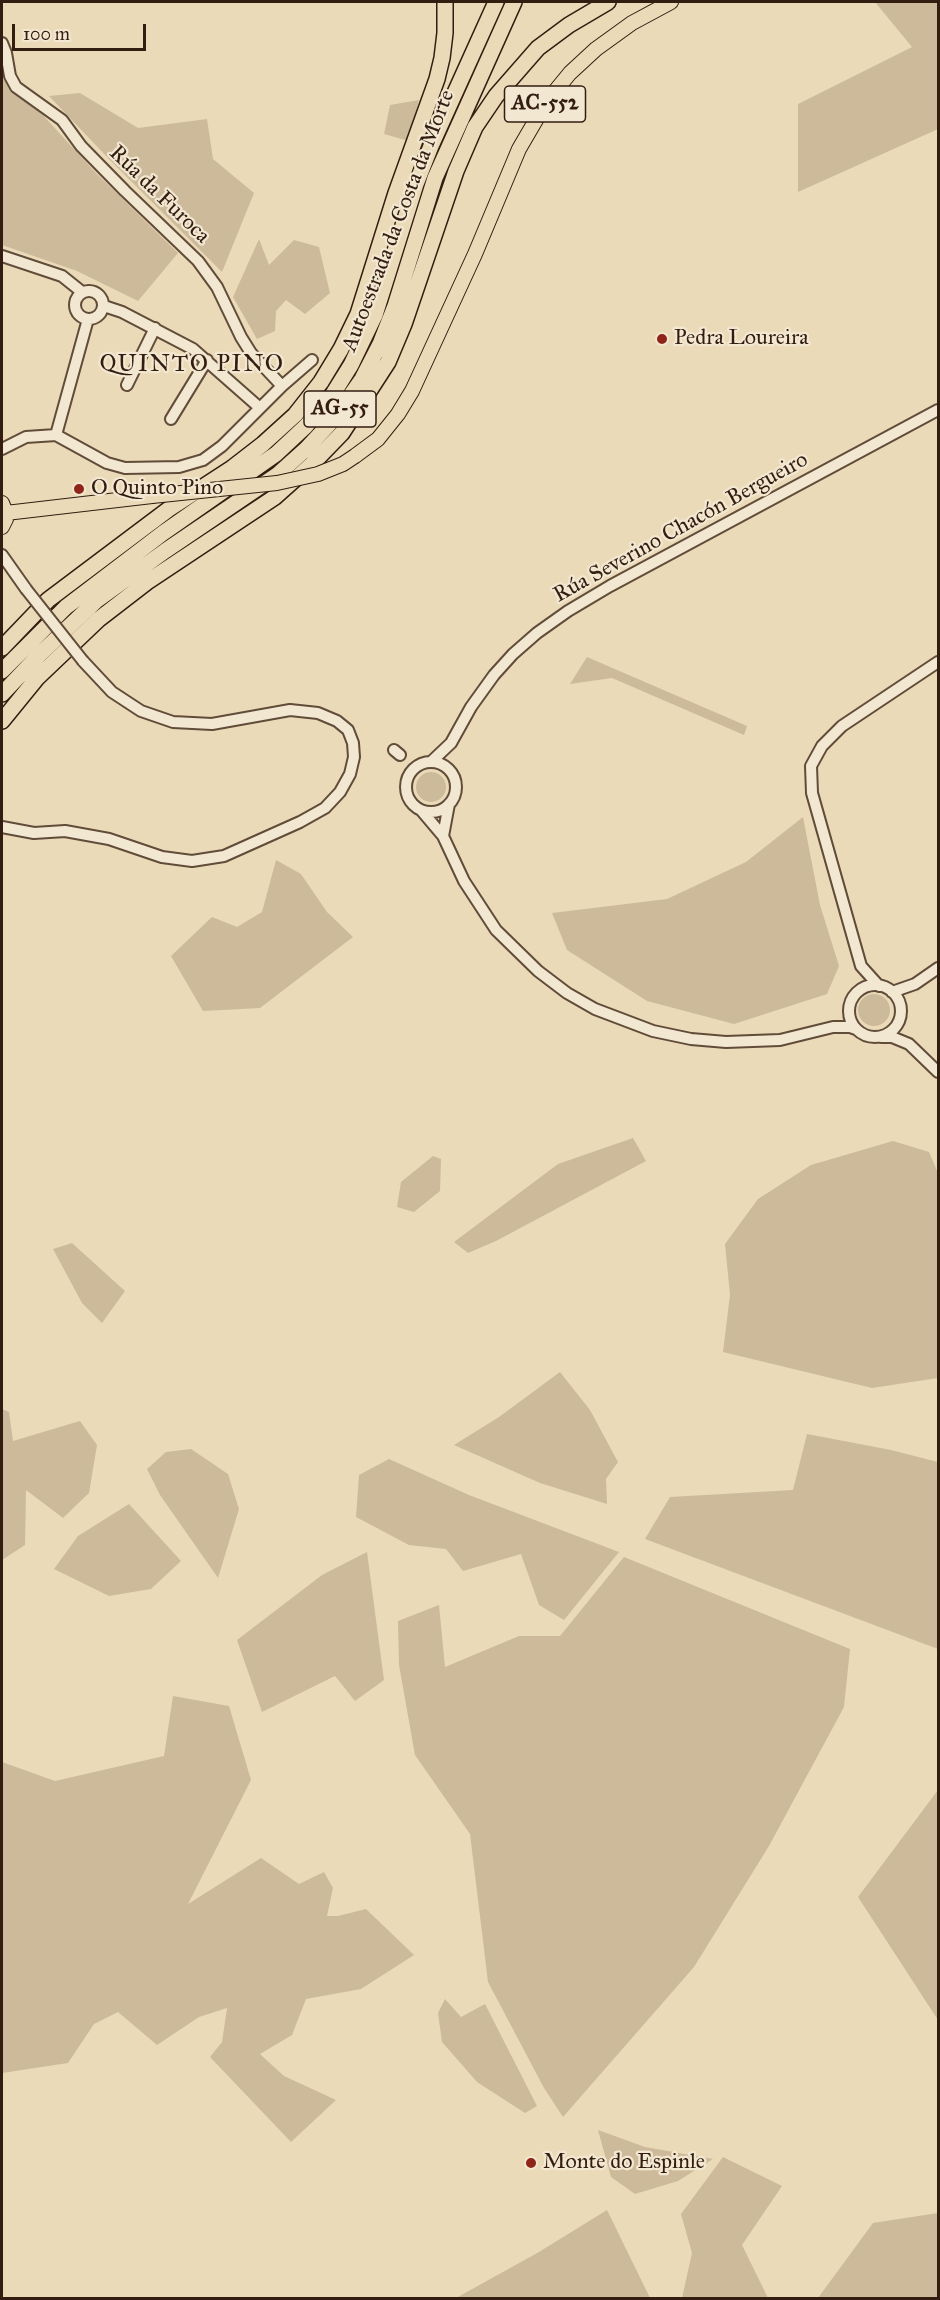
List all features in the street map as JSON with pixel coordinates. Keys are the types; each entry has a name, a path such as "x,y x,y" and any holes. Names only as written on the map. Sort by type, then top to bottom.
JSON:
{"highway":[{"path":"2,648 48,600 169,508 232,468 263,444 295,415 321,382 358,314 396,193 437,79 445,33 446,2"},
{"name":"Autoestrada da Costa da Morte","path":"2,671 37,633 66,607 163,533 276,454 306,426 333,394 355,357 375,315 416,184 496,2"},
{"name":"Autoestrada da Costa da Morte","path":"2,693 96,601 277,475 333,419 362,379 380,344 395,306 435,178 514,2"},
{"path":"2,721 37,678 99,619 147,582 275,497 342,433 388,362 404,324 456,171 475,127 496,96 538,48 569,25 608,2"}],"main road":[{"name":"AC-552","path":"2,527 4,508 277,483 318,474 343,464 378,439 398,414 412,391 519,149 547,101 570,73 596,49 632,23 672,2"}],"street":[{"name":"Rúa da Furoca","path":"2,43 10,76 16,87 62,120 81,146 198,261 217,287 251,353 282,386"},
{"path":"2,256 62,276 82,292"},
{"path":"87,290 97,292 103,298 104,306 98,316 88,319 80,316 75,308 75,300 87,290"},
{"path":"104,306 155,328 207,360 260,408"},
{"path":"56,435 88,319"},
{"path":"127,385 155,328"},
{"path":"171,419 207,360"},
{"path":"2,449 26,437 56,435 106,463 125,468 179,467 203,460 222,446 282,386 312,360"},
{"name":"Rúa Severino Chacón Bergueiro","path":"446,766 451,743 471,707 494,675 524,644 568,610 939,410"},
{"path":"2,555 83,661 112,692 141,711 173,722 212,724 290,710 318,713 337,721 348,730 353,743 354,757 350,774 340,792 325,808 300,822 224,856 192,861 162,857 109,839 65,831 34,833 2,827"},
{"path":"833,1027 849,1009 858,992 861,966 812,793 811,766 822,746 842,726 939,662"},
{"name":"Rúa Severino Chacón Bergueiro","path":"432,761 451,743"},
{"path":"443,836 449,804 456,788 455,780 446,766 432,761 424,762 414,767 405,783 407,796 443,836 464,880 496,930 538,971 595,1010 652,1031 691,1039 726,1042 780,1040 833,1027 849,1027 867,1036 892,1037 909,1044 939,1072"},
{"path":"421,810 436,811 449,804"},
{"path":"861,966 879,986 892,992 900,1009 902,1027 909,1044"},
{"path":"892,992 915,984 939,968"},
{"path":"880,1036 894,1028 900,1009 915,984"},
{"path":"858,992 867,987 879,986"},
{"path":"849,1009 856,1029"}],"shaded area":[{"path":"875,2 938,2 938,129 798,192 798,104 912,47"},
{"path":"2,78 40,112 96,173 178,253 138,301 77,271 2,245"},
{"path":"80,93 138,128 207,119 213,159 254,193 222,272 49,96"},
{"path":"419,100 409,141 384,134 390,105"},
{"path":"259,239 269,265 294,240 319,247 330,293 305,314 286,300 276,311 275,331 257,339 233,297"},
{"path":"587,657 747,726 744,735 612,678 570,684"},
{"path":"431,772 442,776 446,787 442,798 431,802 420,798 416,787 420,776"},
{"path":"803,817 820,905 839,966 827,994 734,1024 647,1001 567,950 552,913 667,899 746,862"},
{"path":"276,860 301,874 327,912 353,937 260,1008 203,1011 171,956 212,917 237,927 262,912"},
{"path":"874,994 886,998 890,1010 886,1022 874,1026 862,1022 858,1010 862,998"},
{"path":"633,1138 646,1161 496,1241 468,1253 454,1242 558,1164"},
{"path":"893,1141 929,1152 938,1173 938,1378 872,1388 723,1352 730,1295 725,1244 758,1199 811,1165"},
{"path":"433,1156 441,1159 440,1191 414,1212 397,1207 401,1182"},
{"path":"72,1243 125,1291 102,1323 82,1303 53,1249"},
{"path":"560,1372 590,1410 618,1462 606,1479 607,1504 540,1483 454,1445 499,1417"},
{"path":"2,1409 9,1412 13,1441 80,1421 97,1445 89,1493 63,1518 26,1490 25,1545 2,1560"},
{"path":"807,1434 891,1450 938,1462 938,1649 645,1539 670,1497 793,1490"},
{"path":"191,1449 228,1474 239,1509 218,1578 160,1495 147,1469 166,1452"},
{"path":"389,1459 469,1495 619,1552 564,1620 539,1605 521,1554 463,1571 446,1549 409,1545 356,1517 359,1475"},
{"path":"129,1504 181,1561 151,1589 109,1596 54,1569 78,1536"},
{"path":"367,1552 384,1680 355,1701 335,1676 262,1712 237,1640 322,1575"},
{"path":"624,1557 850,1649 844,1707 769,1846 694,1967 563,2117 544,2088 488,1982 470,1834 415,1755 399,1665 398,1621 439,1605 445,1667 519,1636 560,1636"},
{"path":"173,1696 229,1706 251,1780 188,1904 261,1858 299,1884 324,1872 333,1888 327,1916 338,1916 366,1909 414,1955 361,1989 306,1999 292,2035 260,2054 284,2076 336,2100 291,2142 210,2057 222,2042 227,2008 199,2017 157,2045 118,2012 94,2024 68,2063 2,2073 2,1762 55,1781 164,1756"},
{"path":"938,1790 938,2020 858,1897"},
{"path":"445,1999 461,2017 485,2004 537,2106 525,2113 477,2082 442,2042 438,2013"},
{"path":"598,2130 645,2147 713,2159 678,2181 635,2194 611,2177"},
{"path":"723,2157 782,2186 742,2245 768,2298 682,2298 692,2253 681,2214"},
{"path":"607,2210 650,2298 456,2298 539,2252"},
{"path":"938,2213 938,2298 818,2298 873,2223"}],"place":[{"name":"Pedra Loureira","path":"662,339"},
{"name":"O Quinto Pino","path":"79,489"},
{"name":"Monte do Espinle","path":"531,2163"}],"district":[{"name":"QUINTO PINO","path":"192,365"}]}
